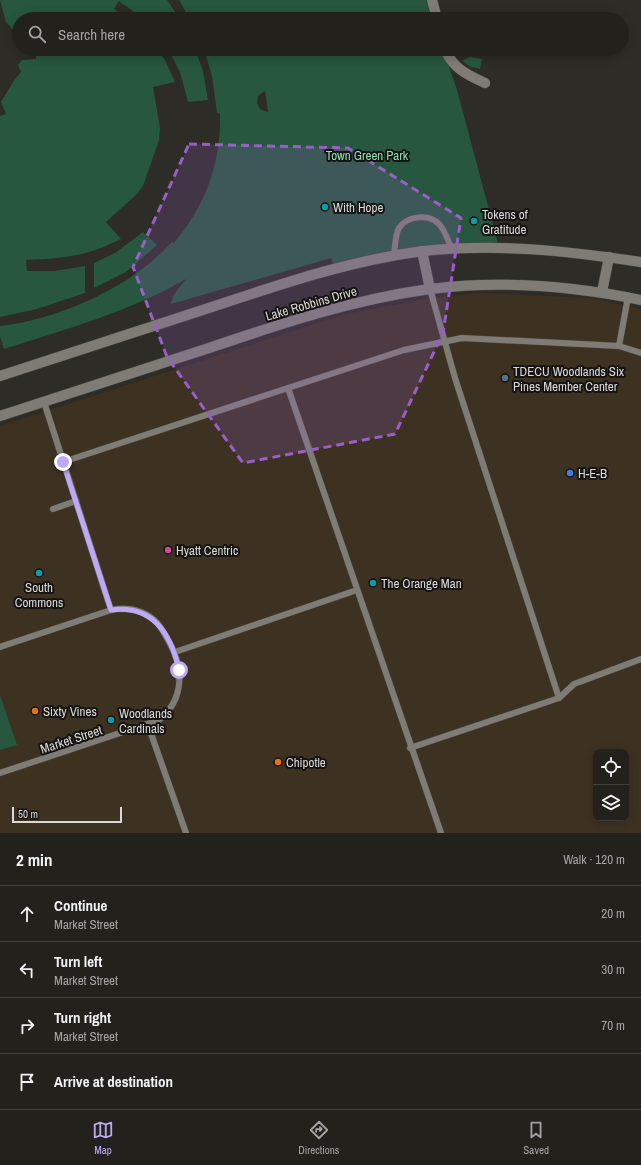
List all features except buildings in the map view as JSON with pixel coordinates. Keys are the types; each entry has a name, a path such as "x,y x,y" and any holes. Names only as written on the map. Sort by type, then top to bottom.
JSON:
{"street":[{"path":"432,0 435,12"},
{"path":"448,56 458,68 485,83"},
{"name":"Lake Robbins Drive","path":"0,376 320,272 394,256 452,249 499,247 539,248 641,262"},
{"path":"422,252 430,289"},
{"path":"602,292 609,257"},
{"name":"Lake Robbins Drive","path":"0,416 285,323 374,299 430,289 475,285 516,285 602,292 641,300"}],"lane":[{"path":"394,256 397,235 400,228 408,221 419,217 429,218 438,222 452,249"},
{"path":"430,289 444,342 559,698"},
{"path":"619,346 628,297"},
{"path":"63,462 404,350 462,338 619,346 641,353"},
{"path":"288,388 410,748 441,833"},
{"path":"44,402 111,610"},
{"path":"53,509 76,501"},
{"path":"175,652 357,590"},
{"name":"Market Street","path":"0,647 111,610 122,608 132,609 142,612 161,625 175,652 180,681 176,699 167,714 148,724 0,773"},
{"path":"410,748 559,698 574,684 641,659"},
{"path":"148,724 186,833"}],"highlighted area":[{"path":"189,144 348,148 461,218 443,333 395,434 243,463 167,357 133,267"}],"shaded area":[{"path":"480,293 592,298 641,309 641,833 0,833 0,426 346,314 430,298"}],"green space":[{"path":"0,0 167,0 175,12 134,12 119,1 114,9 118,12 12,12 12,28 6,22"},
{"path":"179,0 426,0 430,12 237,12 186,12"},
{"path":"36,56 162,56 175,82 153,87 160,128 159,140 143,186 137,194 106,222 121,239 96,250 75,256 26,260 27,271 54,271 85,266 85,293 37,309 0,317 0,116 6,114 1,102 21,72 18,65 22,60 36,59"},
{"path":"172,56 198,56 203,71 208,100 188,102 180,72"},
{"name":"Town Green Park","path":"206,56 445,56 457,90 499,247 452,249 334,268 331,258 171,304 173,296 186,279 143,301 97,319 4,349 0,336 0,326 47,316 94,298 116,287 155,258 172,242 174,243 195,214 209,183 218,149 220,132 220,114 217,113 212,76","holes":["265,91 267,112 260,109 257,103 258,96"]},
{"path":"470,57 482,59 480,69 471,67 462,61"},
{"path":"143,232 157,245 126,272 94,288 94,263 115,253"},
{"path":"0,695 17,745 0,750"}],"place":[{"name":"With Hope","path":"325,207"},
{"name":"Tokens of Gratitude","path":"474,221"},
{"name":"TDECU Woodlands Six Pines Member Center","path":"505,378"},
{"name":"H-E-B","path":"570,473"},
{"name":"Hyatt Centric","path":"168,550"},
{"name":"South Commons","path":"39,573"},
{"name":"The Orange Man","path":"373,583"},
{"name":"Sixty Vines","path":"35,711"},
{"name":"Woodlands Cardinals","path":"111,720"},
{"name":"Chipotle","path":"278,762"}],"route":[{"path":"63,462 111,610 122,608 142,612 161,625 175,652 179,670"}]}
